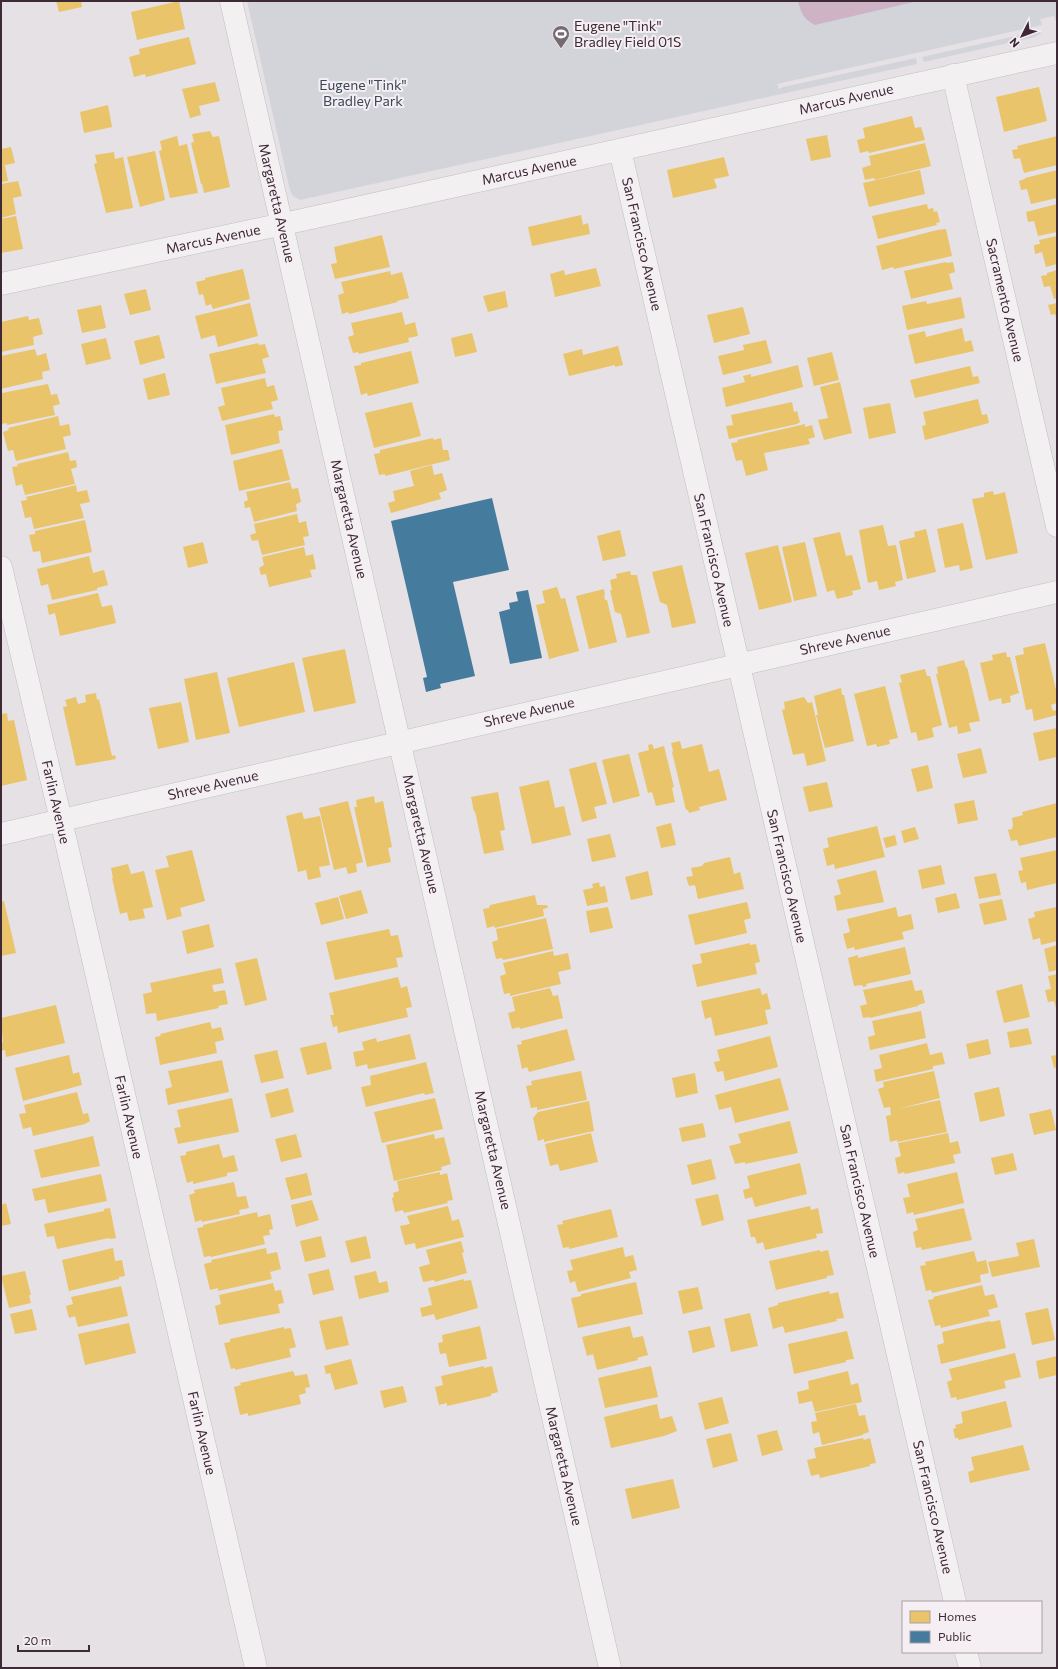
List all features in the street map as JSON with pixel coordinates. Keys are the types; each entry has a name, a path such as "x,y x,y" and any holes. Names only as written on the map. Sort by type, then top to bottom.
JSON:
{"street":[{"name":"Margaretta Avenue","path":"231,1 610,1668"},
{"name":"Marcus Avenue","path":"1,284 620,150 1057,52"},
{"name":"Sacramento Avenue","path":"953,75 1057,526"},
{"name":"San Francisco Avenue","path":"620,150 955,1601"},
{"name":"Farlin Avenue","path":"1,567 61,820 256,1668"},
{"name":"Shreve Avenue","path":"1,834 1057,592"},
{"path":"966,1653 970,1668"}],"green space":[{"name":"Eugene \"Tink\" Bradley Park","path":"247,1 1057,1 1057,21 1054,16 1040,19 1042,25 777,84 779,89 916,58 917,64 300,200 293,196 290,190"},
{"path":"1042,30 1040,34 1035,37 924,62 922,57"}],"shaded area":[{"path":"798,1 918,1 815,25 808,21 804,16"}],"building: Homes":[{"path":"56,1 81,1 82,7 59,12"},
{"path":"179,1 185,29 137,40 131,12"},
{"path":"189,37 196,64 146,77 145,74 134,77 129,57 140,54 139,49"},
{"path":"215,82 220,101 199,106 201,115 190,118 182,89"},
{"path":"1039,87 1047,121 1004,132 996,97"},
{"path":"108,105 112,127 84,133 80,112"},
{"path":"912,116 915,128 921,127 925,140 869,153 868,151 860,153 857,140 865,138 863,128"},
{"path":"210,131 213,137 219,136 230,187 204,193 191,143 194,142 192,134"},
{"path":"827,135 831,157 811,161 806,139"},
{"path":"177,136 179,146 187,144 198,193 170,198 159,151 162,150 160,141"},
{"path":"1057,136 1057,165 1024,173 1020,158 1014,159 1012,150 1018,149 1017,146"},
{"path":"925,143 931,166 875,180 874,178 865,180 862,168 871,165 869,156"},
{"path":"11,147 15,163 5,165 8,181 1,182 1,149"},
{"path":"155,151 165,200 140,207 127,157"},
{"path":"114,152 115,159 123,157 133,208 106,213 94,164 97,163 95,155"},
{"path":"724,157 729,176 714,179 717,188 673,198 667,170"},
{"path":"920,170 925,194 869,207 863,183"},
{"path":"1057,170 1057,198 1031,204 1027,189 1021,190 1019,181 1025,178"},
{"path":"18,181 22,196 13,198 16,214 1,218 1,184"},
{"path":"927,204 928,209 933,208 934,212 937,211 940,222 936,223 937,225 878,239 872,216"},
{"path":"1057,204 1057,232 1038,236 1034,221 1028,222 1026,212"},
{"path":"581,215 583,225 588,223 590,234 532,246 528,227"},
{"path":"16,216 23,249 1,253 1,219"},
{"path":"946,229 952,256 894,269 893,267 882,270 876,246"},
{"path":"382,235 390,267 335,279 331,264 337,263 334,247"},
{"path":"1057,236 1057,264 1046,267 1042,252 1035,254 1034,245 1040,244 1039,240"},
{"path":"946,262 953,262 955,272 949,274 953,289 911,299 904,271"},
{"path":"596,268 601,286 555,297 550,274 564,270 565,275"},
{"path":"243,269 250,299 213,309 211,304 206,306 203,294 199,295 196,282 205,280 205,278"},
{"path":"1057,270 1057,298 1054,299 1050,286 1044,287 1041,276"},
{"path":"390,271 391,275 402,272 409,298 349,314 348,312 342,314 338,295 344,293 341,282"},
{"path":"146,289 151,310 130,315 124,294"},
{"path":"505,291 508,307 488,312 483,296"},
{"path":"961,297 965,318 907,330 902,306 926,301 927,304"},
{"path":"250,303 258,336 218,347 215,335 201,339 195,316"},
{"path":"1057,303 1056,318 1055,314 1051,315 1048,305"},
{"path":"101,305 106,328 82,333 77,310"},
{"path":"743,307 750,334 714,343 707,315"},
{"path":"402,312 405,325 415,322 418,336 408,338 409,342 359,354 358,352 353,353 348,337 354,335 351,323"},
{"path":"28,316 29,320 39,318 43,334 33,337 34,345 1,352 1,322"},
{"path":"962,328 965,342 971,340 974,351 915,364 908,335 925,331 926,337"},
{"path":"472,333 477,352 455,357 451,338"},
{"path":"159,335 165,358 140,365 134,341"},
{"path":"106,338 111,359 86,365 81,344"},
{"path":"766,340 772,363 723,375 718,356 744,350 743,345"},
{"path":"258,343 259,345 265,344 269,357 262,359 266,373 216,384 209,354"},
{"path":"618,346 623,365 615,367 615,365 569,376 563,354 582,349 583,355"},
{"path":"35,349 37,356 46,353 50,370 42,372 43,379 1,389 1,356"},
{"path":"411,351 419,383 368,396 367,393 361,395 354,366"},
{"path":"832,352 839,380 814,386 807,358"},
{"path":"798,365 803,387 726,407 722,388 745,382 743,376 751,374 751,377"},
{"path":"970,366 973,377 978,376 980,383 915,398 910,380"},
{"path":"165,373 170,395 148,400 143,379"},
{"path":"265,378 267,387 274,385 278,400 271,402 273,409 222,421 218,407 225,405 221,388"},
{"path":"840,382 852,433 824,440 818,420 828,418 820,387"},
{"path":"48,384 51,395 57,394 60,404 53,406 55,415 7,425 7,423 1,424 2,393"},
{"path":"978,399 982,415 987,414 989,423 925,440 922,426 926,425 923,412"},
{"path":"412,402 421,436 374,448 365,413"},
{"path":"792,402 794,412 797,411 800,422 797,424 729,439 726,426 733,425 731,415"},
{"path":"890,403 896,433 869,439 863,408"},
{"path":"274,414 275,417 280,416 283,430 278,431 280,443 231,455 225,425"},
{"path":"58,416 60,426 69,424 71,435 63,437 66,449 16,461 13,450 8,451 3,432 9,430 8,428"},
{"path":"805,424 805,427 812,425 815,437 808,439 810,444 764,453 768,470 746,476 742,460 736,461 731,443 738,442 737,440"},
{"path":"433,438 434,440 441,438 443,450 448,450 450,460 385,476 385,474 379,475 374,454 380,453 380,450"},
{"path":"282,449 290,480 239,491 233,461"},
{"path":"68,452 70,461 76,460 77,467 71,469 75,484 25,495 22,484 16,486 12,467 18,466 17,464"},
{"path":"432,465 434,475 442,473 447,490 439,493 441,499 391,513 388,503 395,501 393,491 414,486 410,471"},
{"path":"290,482 292,489 298,488 301,502 296,504 297,511 254,522 250,507 245,508 244,502 248,500 246,492"},
{"path":"76,485 77,492 87,490 90,502 80,504 84,518 34,529 31,517 25,518 21,501 27,500 26,497"},
{"path":"993,491 994,495 1005,492 1018,553 986,560 972,499 984,497 984,493"},
{"path":"297,514 299,523 306,521 309,536 303,537 305,545 262,555 258,540 252,541 250,535 256,533 254,524"},
{"path":"85,520 92,552 42,563 40,551 33,552 29,535 35,534 35,531"},
{"path":"963,523 973,568 960,571 959,565 945,568 937,529"},
{"path":"883,525 888,546 896,545 903,580 895,582 896,586 879,590 877,581 868,583 859,530"},
{"path":"926,529 936,572 907,579 899,541 915,537 914,532"},
{"path":"620,530 626,556 603,561 597,536"},
{"path":"840,532 846,556 852,555 861,589 852,591 853,595 837,599 834,590 827,592 813,538"},
{"path":"203,542 208,563 188,568 183,547"},
{"path":"805,542 817,596 794,601 782,547"},
{"path":"778,545 792,602 759,610 745,553"},
{"path":"304,547 306,556 313,554 316,569 310,570 312,577 269,587 266,574 261,575 259,568 264,565 262,557"},
{"path":"89,556 93,573 104,570 108,585 97,588 97,590 52,600 48,584 41,586 37,569"},
{"path":"682,565 696,623 672,628 667,605 660,602 652,572"},
{"path":"630,571 631,575 637,575 650,633 627,638 621,614 615,612 610,590 612,590 610,580 617,578 616,574"},
{"path":"557,587 561,599 565,598 579,651 549,659 536,605 545,603 542,591"},
{"path":"604,589 605,600 607,600 617,642 589,649 576,596"},
{"path":"98,593 102,607 112,605 116,623 60,636 55,613 49,615 47,605"},
{"path":"1045,643 1057,694 1057,703 1051,705 1053,711 1056,710 1057,715 1034,721 1032,709 1026,710 1015,656 1024,654 1023,648"},
{"path":"345,649 356,703 314,712 302,658"},
{"path":"1006,652 1007,657 1010,657 1019,693 1010,696 1011,702 1002,704 1001,698 989,701 980,663 993,660 992,655"},
{"path":"964,660 980,721 969,723 971,731 958,734 957,726 949,728 936,674 938,674 937,667"},
{"path":"294,662 305,712 239,727 227,678"},
{"path":"925,669 927,676 930,676 942,725 932,728 934,737 918,741 916,732 911,733 899,683 902,682 900,675"},
{"path":"217,672 230,733 196,740 184,679"},
{"path":"885,686 898,738 889,740 890,744 877,747 876,744 867,746 854,694"},
{"path":"841,688 842,695 844,695 854,741 825,748 816,715 818,715 814,696"},
{"path":"96,693 97,700 99,699 112,756 115,755 116,759 76,766 63,707 67,706 65,700 76,697 78,704 86,702 85,695"},
{"path":"804,697 808,703 812,702 826,761 807,766 804,753 793,755 782,710 785,709 784,702"},
{"path":"181,702 189,742 158,749 149,708"},
{"path":"7,713 8,721 14,720 27,780 1,786 1,714"},
{"path":"1057,728 1057,757 1039,761 1033,733"},
{"path":"680,741 682,749 702,744 709,772 719,769 727,800 699,807 700,810 689,813 688,810 686,810 671,743"},
{"path":"652,744 654,749 664,746 674,787 672,788 675,802 656,806 652,792 648,793 638,753 649,750 648,745"},
{"path":"981,748 987,773 963,778 957,754"},
{"path":"629,754 640,796 613,803 602,760"},
{"path":"596,762 607,804 594,807 597,818 582,822 569,769"},
{"path":"928,765 933,788 917,792 911,769"},
{"path":"549,780 555,808 564,806 571,835 532,844 519,787"},
{"path":"827,782 833,807 809,812 803,787"},
{"path":"498,792 505,830 500,831 504,850 484,854 471,797"},
{"path":"374,796 375,803 383,801 392,847 388,848 391,862 367,867 354,807 357,807 356,800"},
{"path":"974,800 978,820 958,824 954,804"},
{"path":"348,801 363,862 356,864 357,872 348,874 346,867 334,870 319,808"},
{"path":"1057,803 1057,837 1019,846 1017,840 1011,841 1008,830 1012,829 1012,818 1023,815 1022,812"},
{"path":"302,812 304,819 320,816 330,865 319,867 321,877 308,880 306,870 298,872 286,816"},
{"path":"671,823 676,845 661,848 656,827"},
{"path":"877,826 885,857 835,869 834,864 827,866 823,849 829,847 827,838"},
{"path":"915,827 919,839 904,843 901,831"},
{"path":"610,834 616,857 592,862 587,839"},
{"path":"895,835 897,845 886,848 883,838"},
{"path":"192,850 205,901 180,908 182,916 167,920 155,870 169,867 166,856"},
{"path":"1057,850 1057,883 1027,890 1026,882 1021,883 1018,871 1023,870 1020,858"},
{"path":"730,857 734,874 740,872 744,889 698,899 695,885 689,886 686,877 693,876 691,868 702,866 704,863"},
{"path":"128,864 131,874 144,871 153,907 143,909 145,918 129,921 127,912 120,914 111,868"},
{"path":"941,865 945,884 922,889 918,870"},
{"path":"876,870 884,902 837,911 834,896 841,894 837,880"},
{"path":"648,871 653,895 631,900 625,877"},
{"path":"996,873 1001,895 979,899 974,877"},
{"path":"599,882 600,887 605,886 608,902 587,906 583,890 593,888 592,884"},
{"path":"361,890 368,913 346,919 339,896"},
{"path":"956,893 960,908 938,913 935,898"},
{"path":"535,895 537,905 547,905 548,908 543,909 544,916 495,928 494,926 487,928 483,909 489,908 490,905"},
{"path":"338,897 344,919 321,925 315,903"},
{"path":"1002,899 1007,920 984,925 979,904"},
{"path":"4,901 16,953 1,956 1,902"},
{"path":"747,902 751,918 744,920 747,933 695,945 688,915"},
{"path":"608,907 613,928 590,933 586,911"},
{"path":"896,907 898,917 911,914 914,929 902,932 904,939 855,950 854,947 847,949 843,934 850,932 847,919"},
{"path":"1057,907 1057,941 1041,945 1040,938 1033,940 1028,919 1035,917 1034,912"},
{"path":"546,918 553,949 503,960 502,958 496,959 492,942 498,940 496,929"},
{"path":"209,924 214,947 187,954 182,931"},
{"path":"389,929 391,936 398,935 403,957 396,958 398,967 335,980 326,942"},
{"path":"750,943 750,945 756,944 760,962 755,963 757,974 697,987 692,965 702,963 700,954"},
{"path":"1057,945 1057,970 1049,972 1044,949"},
{"path":"905,947 911,974 866,984 867,986 863,987 862,985 854,986 848,958 858,955 858,958"},
{"path":"553,951 554,956 568,953 571,969 558,972 561,984 510,996 510,993 504,994 500,976 506,974 503,963"},
{"path":"257,958 267,1000 245,1006 235,963"},
{"path":"221,968 224,983 212,985 214,992 225,990 228,1004 218,1006 219,1008 157,1021 156,1013 146,1014 143,994 152,992 150,983"},
{"path":"1057,974 1056,1008 1054,1001 1048,1002 1045,990 1051,989 1048,976"},
{"path":"398,977 401,988 407,986 412,1007 406,1008 408,1017 338,1033 337,1026 333,1027 330,1015 334,1015 329,993"},
{"path":"912,980 915,991 922,990 925,1003 870,1018 863,1018 860,1006 867,1004 863,990"},
{"path":"1022,984 1030,1017 1004,1023 996,991"},
{"path":"550,988 553,996 558,995 563,1018 520,1029 519,1027 512,1029 508,1013 515,1011 512,997"},
{"path":"760,988 762,995 767,993 771,1009 765,1010 768,1024 715,1036 711,1017 705,1019 701,1001"},
{"path":"56,1005 65,1043 6,1057 5,1050 1,1051 1,1043 3,1042 1,1018"},
{"path":"921,1011 926,1038 870,1050 868,1037 875,1035 872,1021"},
{"path":"210,1022 212,1029 221,1027 224,1040 215,1042 217,1053 160,1065 155,1037 161,1036 160,1034"},
{"path":"1028,1028 1032,1044 1010,1048 1007,1032"},
{"path":"567,1029 575,1060 529,1072 527,1067 522,1069 517,1045 522,1044 521,1041"},
{"path":"410,1034 416,1059 368,1069 367,1064 356,1067 353,1052 364,1050 362,1042 376,1038 377,1042"},
{"path":"770,1036 778,1067 725,1081 723,1071 717,1072 714,1062 720,1061 717,1050"},
{"path":"988,1039 991,1054 969,1059 966,1044"},
{"path":"326,1042 332,1069 307,1075 300,1048"},
{"path":"927,1043 930,1055 942,1052 945,1064 933,1066 933,1069 876,1082 874,1070 882,1068 879,1055"},
{"path":"277,1050 284,1078 261,1083 254,1055"},
{"path":"69,1055 73,1074 79,1072 82,1085 23,1101 15,1068"},
{"path":"1057,1055 1057,1067 1054,1068 1051,1056"},
{"path":"222,1060 229,1092 168,1105 165,1089 172,1087 168,1071"},
{"path":"426,1062 434,1093 425,1095 424,1093 366,1107 361,1087 371,1085 370,1076"},
{"path":"581,1071 587,1100 537,1110 537,1107 531,1108 526,1086 532,1085 531,1081"},
{"path":"934,1071 940,1098 898,1109 940,1100 947,1132 897,1142 897,1140 890,1142 886,1116 891,1115 890,1107 884,1108 878,1089 884,1087 883,1082"},
{"path":"695,1073 698,1093 676,1098 672,1078"},
{"path":"780,1078 789,1110 735,1123 731,1107 719,1110 715,1095"},
{"path":"999,1087 1005,1116 980,1122 974,1093"},
{"path":"288,1088 294,1112 271,1118 265,1094"},
{"path":"77,1092 83,1114 88,1113 90,1121 85,1124 33,1136 31,1127 23,1129 19,1114 26,1113 24,1105"},
{"path":"232,1098 239,1132 178,1144 174,1128 181,1127 177,1110"},
{"path":"435,1098 443,1129 382,1143 374,1112"},
{"path":"589,1101 594,1131 544,1142 544,1139 538,1141 533,1118 538,1112"},
{"path":"1051,1109 1056,1130 1034,1135 1029,1114"},
{"path":"790,1121 798,1153 745,1164 745,1162 735,1164 729,1146 741,1143 738,1134"},
{"path":"703,1123 706,1137 682,1142 679,1128"},
{"path":"591,1133 598,1162 560,1171 558,1164 550,1166 545,1144"},
{"path":"948,1133 950,1143 958,1141 961,1153 953,1155 955,1163 905,1174 904,1172 898,1174 895,1158 901,1156 898,1143"},
{"path":"296,1134 302,1157 281,1162 275,1139"},
{"path":"434,1134 435,1139 444,1137 451,1164 441,1167 442,1170 394,1181 386,1145"},
{"path":"93,1136 100,1166 41,1178 34,1150"},
{"path":"219,1144 223,1158 234,1155 238,1171 227,1173 227,1176 193,1184 193,1181 187,1183 180,1156 186,1155 186,1152"},
{"path":"1013,1153 1017,1170 995,1175 991,1158"},
{"path":"711,1159 716,1179 692,1185 687,1165"},
{"path":"800,1163 807,1194 755,1207 752,1197 745,1199 743,1190 750,1188 747,1176"},
{"path":"440,1172 440,1175 447,1173 453,1200 447,1201 448,1203 404,1213 403,1210 395,1212 392,1198 394,1197 393,1193 399,1191 397,1181"},
{"path":"957,1172 964,1203 914,1215 913,1212 907,1214 903,1198 910,1197 907,1184"},
{"path":"307,1173 312,1195 291,1200 285,1178"},
{"path":"101,1174 107,1201 48,1213 45,1199 35,1201 32,1189"},
{"path":"234,1182 237,1197 246,1196 249,1208 239,1210 240,1214 202,1222 201,1220 195,1222 189,1195 195,1193 194,1190"},
{"path":"718,1194 724,1220 702,1226 695,1199"},
{"path":"312,1200 319,1220 296,1227 291,1205"},
{"path":"6,1203 11,1224 1,1226 1,1205"},
{"path":"448,1206 452,1221 459,1219 464,1237 416,1249 415,1243 405,1245 400,1226 410,1224 407,1216"},
{"path":"810,1206 811,1210 818,1208 823,1233 816,1234 817,1238 765,1250 763,1242 757,1244 755,1237 751,1237 747,1220"},
{"path":"110,1208 116,1238 109,1238 57,1249 54,1236 47,1237 44,1224 104,1211 104,1209"},
{"path":"964,1208 972,1240 922,1250 921,1247 916,1248 913,1232 918,1230 915,1219"},
{"path":"611,1209 618,1237 569,1249 569,1247 563,1248 557,1225 563,1224 562,1221"},
{"path":"257,1212 258,1217 270,1214 273,1229 269,1230 270,1235 263,1236 265,1244 211,1257 204,1257 197,1228 203,1227 203,1225"},
{"path":"321,1236 326,1257 305,1262 300,1241"},
{"path":"366,1236 371,1258 351,1263 345,1241"},
{"path":"1034,1239 1040,1267 992,1277 988,1262 1019,1256 1016,1243"},
{"path":"461,1241 464,1252 462,1253 467,1273 435,1282 434,1280 423,1282 419,1267 430,1264 426,1250"},
{"path":"623,1247 625,1257 633,1255 637,1270 629,1272 631,1278 578,1292 575,1281 570,1283 567,1271 573,1270 570,1260"},
{"path":"113,1248 115,1261 122,1260 125,1276 119,1277 119,1279 69,1291 62,1260"},
{"path":"266,1248 267,1254 277,1252 281,1269 270,1272 272,1279 218,1291 218,1288 210,1290 204,1264 212,1262 211,1260"},
{"path":"820,1250 820,1252 828,1250 834,1275 776,1290 769,1261"},
{"path":"974,1251 977,1262 986,1260 989,1273 980,1275 981,1282 932,1293 931,1290 926,1291 920,1266 926,1265 925,1262"},
{"path":"329,1269 334,1290 313,1295 308,1274"},
{"path":"25,1271 31,1295 29,1295 31,1303 9,1308 1,1276"},
{"path":"376,1271 379,1283 387,1281 389,1292 359,1299 354,1276"},
{"path":"464,1279 464,1281 471,1280 478,1308 436,1320 434,1314 422,1317 420,1308 432,1305 428,1288"},
{"path":"636,1282 643,1314 578,1328 571,1298 581,1296 581,1294"},
{"path":"273,1283 275,1291 281,1290 284,1303 278,1304 280,1313 219,1325 215,1306 221,1304 219,1295"},
{"path":"982,1285 985,1296 994,1294 998,1307 988,1310 990,1316 941,1328 940,1325 935,1326 928,1300 934,1299 933,1297"},
{"path":"121,1286 128,1316 78,1327 75,1316 69,1318 66,1306 73,1304 71,1297"},
{"path":"698,1287 703,1309 683,1314 678,1291"},
{"path":"829,1291 830,1294 838,1292 844,1318 785,1333 783,1326 773,1329 768,1308 778,1305 778,1303"},
{"path":"1048,1308 1055,1340 1032,1345 1025,1313"},
{"path":"32,1309 37,1330 15,1334 10,1314"},
{"path":"750,1313 758,1346 731,1352 724,1319"},
{"path":"342,1316 349,1345 326,1350 319,1321"},
{"path":"1000,1320 1006,1348 941,1364 937,1345 944,1343 942,1332"},
{"path":"129,1323 136,1353 85,1365 78,1334"},
{"path":"480,1326 487,1359 449,1367 446,1353 440,1354 438,1343 443,1342 442,1335"},
{"path":"630,1326 633,1338 643,1336 648,1355 637,1358 638,1360 597,1370 593,1354 587,1356 582,1337"},
{"path":"710,1326 715,1347 693,1353 688,1331"},
{"path":"284,1327 284,1329 291,1328 296,1347 289,1349 291,1357 235,1370 235,1368 231,1369 224,1343 230,1342 230,1339"},
{"path":"847,1331 854,1359 794,1374 788,1344"},
{"path":"1015,1353 1021,1377 1004,1381 1006,1388 957,1400 956,1397 951,1398 947,1382 952,1380 949,1369"},
{"path":"1057,1356 1057,1375 1039,1379 1036,1361"},
{"path":"351,1359 358,1384 335,1390 330,1373 326,1374 324,1366"},
{"path":"484,1366 484,1368 492,1366 498,1392 491,1394 491,1396 447,1406 447,1403 439,1405 435,1387 443,1385 441,1376"},
{"path":"651,1366 658,1397 605,1408 598,1378"},
{"path":"293,1371 295,1376 307,1374 310,1387 305,1388 306,1393 299,1395 301,1404 248,1416 248,1413 240,1415 234,1387 241,1385 240,1383"},
{"path":"848,1371 851,1385 858,1383 862,1402 815,1412 812,1401 799,1404 797,1392 809,1389 808,1381"},
{"path":"403,1386 407,1402 384,1408 380,1391"},
{"path":"722,1397 729,1423 705,1430 698,1403"},
{"path":"1006,1401 1012,1427 959,1440 958,1438 955,1438 953,1429 956,1428 955,1425 963,1423 961,1412"},
{"path":"657,1404 660,1419 672,1416 677,1431 664,1436 611,1448 604,1417"},
{"path":"856,1404 859,1416 865,1415 869,1432 863,1435 822,1445 819,1432 813,1434 811,1422 817,1421 815,1413"},
{"path":"777,1430 783,1450 762,1456 757,1435"},
{"path":"731,1433 738,1461 713,1468 706,1439"},
{"path":"863,1438 864,1440 870,1438 876,1463 870,1464 870,1466 820,1478 819,1474 811,1476 807,1460 816,1458 814,1448"},
{"path":"1023,1445 1030,1470 970,1483 968,1472 974,1470 971,1457"},
{"path":"673,1479 680,1508 632,1519 625,1489"}],"building: Public":[{"path":"492,498 509,570 453,582 475,676 440,684 441,688 426,692 423,678 427,677 391,521"},
{"path":"528,590 542,658 510,664 499,612 510,609 509,603 518,601 516,592"}],"place":[{"name":"Eugene \"Tink\" Bradley Field 01S","path":"561,49"}]}
